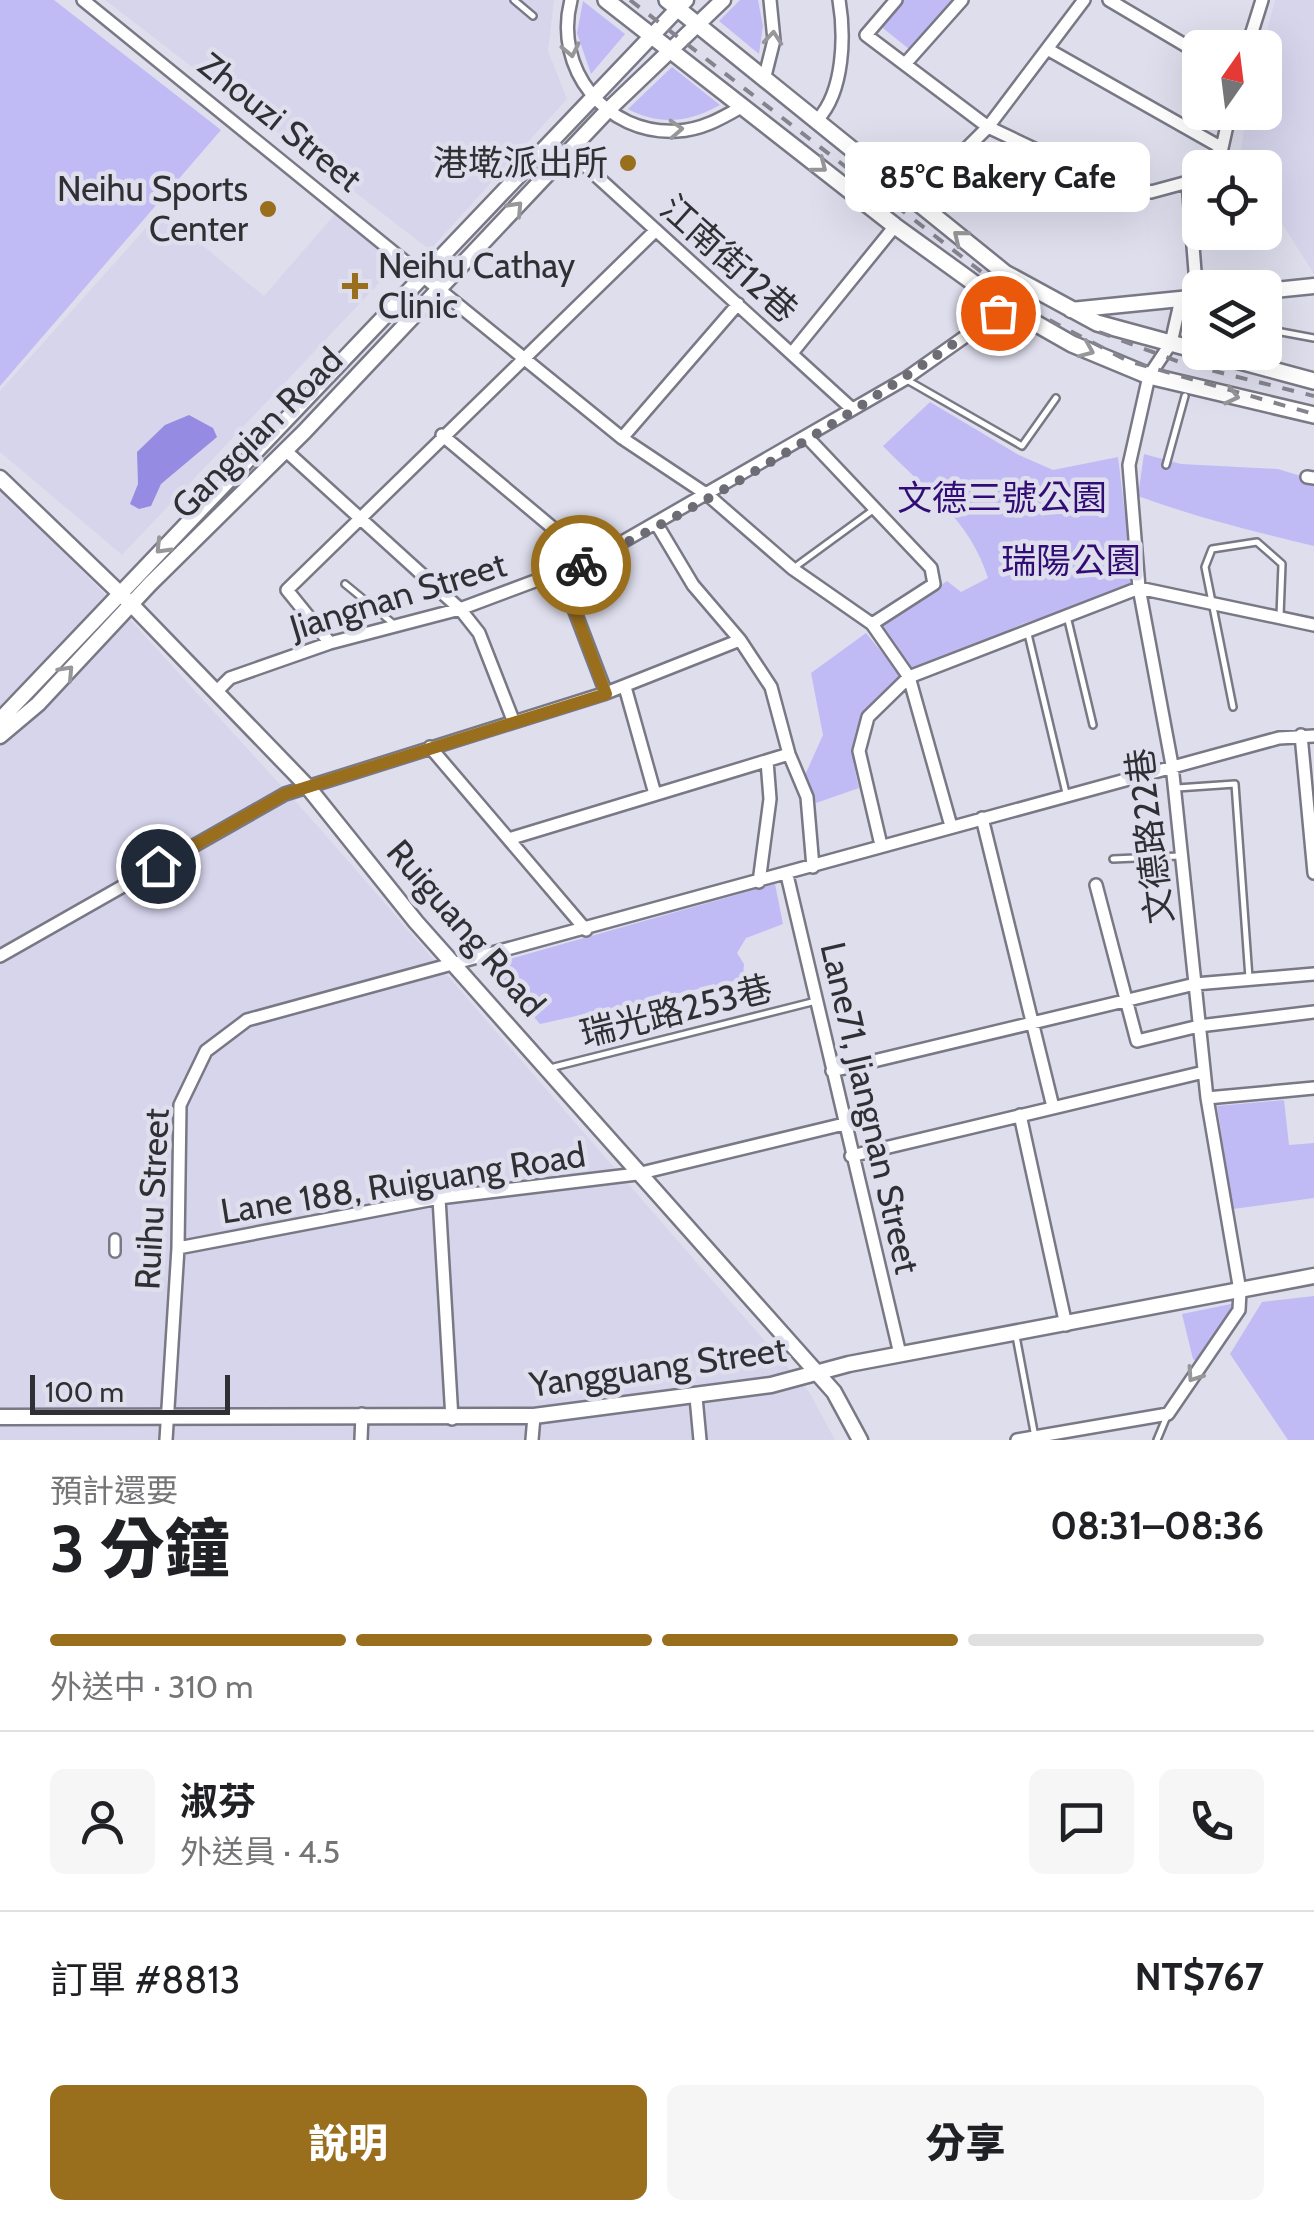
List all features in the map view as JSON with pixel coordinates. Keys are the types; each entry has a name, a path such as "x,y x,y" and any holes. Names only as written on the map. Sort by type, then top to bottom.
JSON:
{"main road":[{"path":"606,0 895,226 1007,307 1072,344 1149,376 1314,416"},
{"path":"677,3 1004,273 1096,323 1182,346"},
{"path":"1272,370 1314,381"}],"street":[{"name":"Zhouzi Street","path":"83,0 441,287 622,438 709,496 792,569 872,624 910,677"},
{"path":"571,0 567,40 573,66 591,96 607,111 652,130 679,131 706,126 743,106"},
{"name":"Gangqian Road","path":"0,736 38,704 131,604 285,450 607,111 724,0"},
{"path":"765,76 774,40 770,0"},
{"path":"818,118 835,83 842,34 840,0"},
{"path":"866,35 896,0"},
{"path":"905,64 962,0"},
{"path":"915,200 988,127 1084,0"},
{"path":"1109,0 1182,43"},
{"path":"1252,30 1262,0"},
{"name":"Gangqian Road","path":"0,720 652,35 677,3"},
{"path":"842,34 866,35 988,127 1125,188 1151,192 1182,184"},
{"path":"1049,50 1222,148 1226,130"},
{"name":"江南街12巷","path":"570,151 851,408"},
{"path":"792,353 895,226"},
{"path":"330,643 287,590 656,230"},
{"path":"1282,289 1314,286"},
{"path":"1070,310 1181,299 1171,343 1149,376"},
{"path":"622,438 738,304"},
{"name":"Jiangnan Street","path":"216,692 230,678 330,643 460,608 591,560 709,496 905,379 1007,307"},
{"name":"文德路22巷","path":"1149,376 1129,465 1139,588 1172,765 1207,1098 1240,1291"},
{"path":"442,435 591,560"},
{"path":"807,437 932,568 934,584 872,624"},
{"path":"285,450 460,608 480,633 512,720"},
{"name":"Ruiguang Road","path":"0,478 131,604 307,786 455,965 819,1374 834,1392 860,1440"},
{"path":"656,524 693,585 740,640 771,688 789,754 807,796 813,867"},
{"path":"561,574 606,694"},
{"path":"881,845 859,751 868,717 910,677 1139,588 1314,625"},
{"path":"0,956 285,794 512,720 606,694 740,640"},
{"path":"910,677 954,825"},
{"path":"625,687 655,794"},
{"path":"1308,736 1314,873"},
{"name":"Ruihu Street","path":"166,1440 178,1248 180,1104 206,1051 247,1020 787,875 881,845 1172,765 1308,736"},
{"path":"430,746 512,838 586,930"},
{"path":"512,838 789,754"},
{"path":"759,882 770,799 767,761"},
{"path":"982,818 1028,1021 1053,1107"},
{"name":"Lane71, Jiangnan Street","path":"787,875 900,1354"},
{"path":"1096,885 1137,1041 1199,1026 1314,1012"},
{"path":"832,1071 1194,984 1314,974"},
{"path":"851,1156 1204,1072"},
{"path":"1207,1098 1314,1088"},
{"path":"1020,1115 1066,1326"},
{"name":"Lane 188, Ruiguang Road","path":"178,1248 440,1198 637,1174 844,1124"},
{"path":"440,1198 452,1419"},
{"path":"114,1239 115,1252"},
{"name":"Yangguang Street","path":"0,1418 534,1416 696,1397 900,1354 1066,1326 1314,1276"},
{"path":"1016,1440 1168,1414 1238,1310 1240,1291"},
{"path":"696,1397 700,1440"},
{"path":"361,1440 362,1414"},
{"path":"532,1440 534,1416"}],"lane":[{"path":"514,0 534,16"},
{"path":"1282,333 1314,338"},
{"path":"905,379 1022,446 1056,398"},
{"path":"1166,465 1185,396"},
{"path":"792,569 873,510"},
{"path":"1233,707 1206,568 1212,549 1256,542 1282,564 1280,618"},
{"path":"345,584 397,627"},
{"path":"1067,616 1093,725"},
{"path":"1027,631 1066,794"},
{"path":"1174,789 1235,784 1249,979"},
{"path":"1113,859 1182,856"},
{"name":"瑞光路253巷","path":"548,1069 817,1001"},
{"path":"1016,1333 1035,1437"},
{"path":"1158,1440 1168,1414"}],"shaded area":[{"path":"105,0 554,0 548,51 567,99 430,250"},
{"path":"1275,0 1314,0 1314,274 1282,224 1282,150 1241,150 1244,130 1282,130 1282,30 1267,30"},
{"path":"161,211 264,296 336,213 398,263 122,555 0,452 0,391"},
{"path":"189,415 213,428 217,437 161,484 151,506 139,509 130,504 138,484 137,452 165,425"},
{"path":"0,488 136,626 316,824 810,1393 835,1440 0,1440"}],"green space":[{"path":"0,0 54,0 221,130 0,386"},
{"path":"740,0 758,0 763,26 759,54 719,21"},
{"path":"901,0 952,0 909,49 879,25"},
{"path":"583,1 625,34 591,74 577,33"},
{"path":"672,67 720,105 675,120 652,118 628,109"},
{"name":"文德三號公園","path":"930,402 1019,455 1053,470 1118,457 1134,587 1022,624 911,676 881,625 947,581 961,592 988,578 970,538 958,522 883,446"},
{"name":"文德三號公園","path":"1144,454 1181,464 1278,469 1314,480 1314,546 1138,496"},
{"path":"866,633 902,677 875,701 859,724 853,751 859,788 816,803 805,775 823,735 811,673"},
{"path":"775,884 783,924 746,938 737,953 744,964 743,979 540,1024 489,965"},
{"path":"1284,1100 1289,1145 1314,1143 1314,1198 1233,1209 1217,1106"},
{"path":"1314,1296 1314,1440 1288,1440 1230,1354 1262,1302"},
{"path":"1236,1303 1239,1310 1201,1365 1193,1359 1182,1314"}],"railway":[{"path":"630,0 1032,311 1128,361 1314,414"},
{"path":"1099,332 1182,363 1314,396"}],"way so far":[{"path":"581,565 709,496 905,379 998,313"}],"place":[{"name":"港墘派出所","path":"628,163"},
{"name":"Neihu Sports Center","path":"268,209"},
{"name":"Neihu Cathay Clinic","path":"355,286"},
{"name":"85°C Bakery Cafe","path":"998,313"}],"route":[{"path":"158,866 285,794 512,720 606,694 561,574 581,565"}],"park label":[{"name":"瑞陽公園","path":"1071,561"}]}
